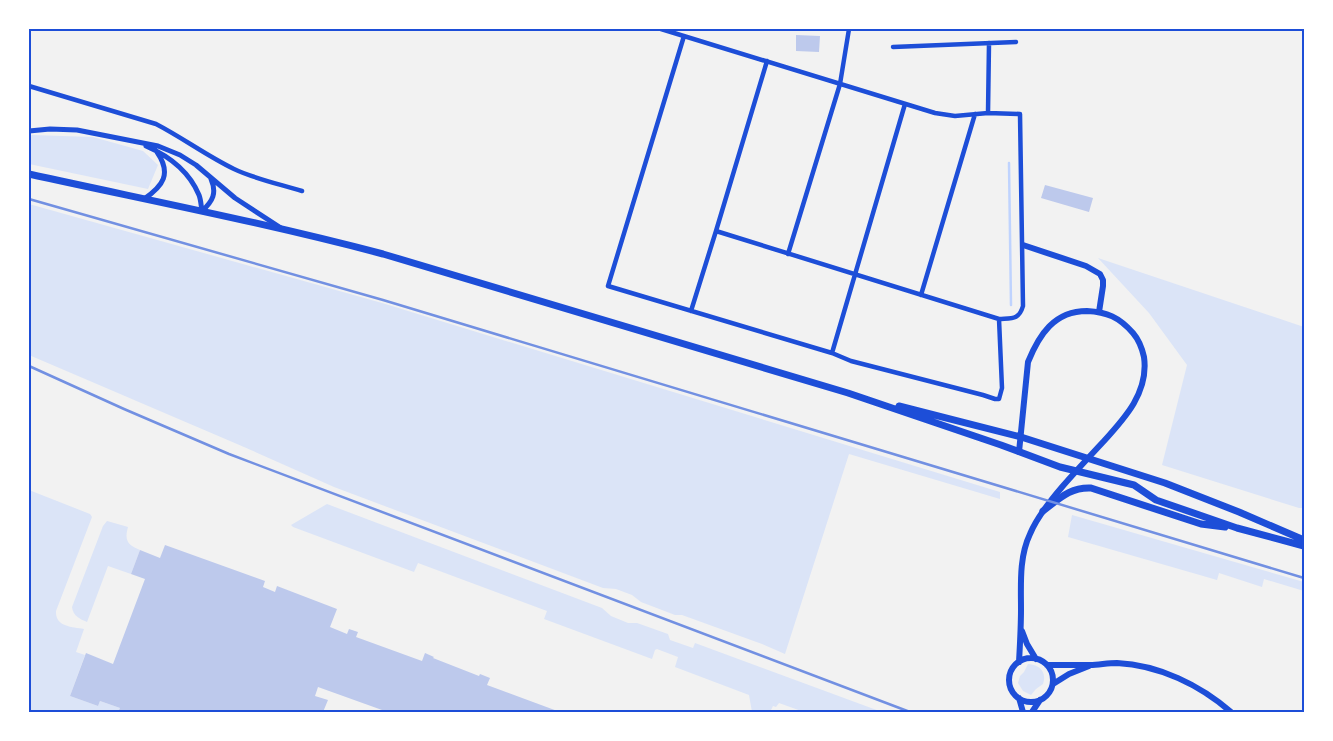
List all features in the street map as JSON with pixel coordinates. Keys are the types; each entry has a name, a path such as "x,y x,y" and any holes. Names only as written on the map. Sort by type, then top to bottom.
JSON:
{"main road":[{"path":"29,174 283,229 383,254 848,393 1021,437 1165,483 1304,540"},
{"path":"1023,246 1086,266 1100,274 1103,286 1099,312"},
{"path":"1019,452 1028,362 1038,339 1045,330 1061,317 1084,311 1106,313 1128,327 1136,336 1141,347 1145,365 1141,389 1136,401 1120,424 1061,488 1043,511 1029,536 1022,560 1019,662"},
{"path":"848,393 1060,467 1134,485 1156,500 1237,528 1304,546"},
{"path":"1043,511 1078,488 1091,488 1201,524 1237,528"},
{"path":"1021,626 1027,644 1036,659"},
{"path":"1024,659 1036,659 1047,665 1053,677 1053,684 1046,696 1040,700 1026,701 1014,693 1010,681 1012,670 1024,659"},
{"path":"1047,665 1117,663 1155,670 1174,676 1201,689 1231,712"},
{"path":"1053,684 1069,674 1092,665"},
{"path":"1019,698 1023,712"},
{"path":"1032,712 1040,700"}],"street":[{"path":"661,29 936,113 955,116 988,113 1020,114 1023,306 1021,313 1016,317 999,319 716,232"},
{"path":"788,254 840,84 849,29"},
{"path":"684,36 608,286 832,353 851,361 995,399 999,399 1002,388 999,319"},
{"path":"893,47 1016,42"},
{"path":"988,113 989,43"},
{"path":"691,311 767,61"},
{"path":"29,86 156,124 233,169 302,191"},
{"path":"832,353 905,104"},
{"path":"921,295 976,114"},
{"path":"29,132 50,129 77,130 158,146 180,155 196,165 235,198 283,229"},
{"path":"134,141 172,160 187,174 199,196 202,211"},
{"path":"144,199 162,183 165,175 162,159 155,150"},
{"path":"202,211 214,197 214,185 210,177"}],"shaded area":[{"path":"29,136 93,137 143,151 158,165 148,189 29,164"},
{"path":"29,204 382,303 1000,492 1000,499 849,454 785,654 682,615 675,615 641,602 632,595 616,589 603,588 334,487 29,355"},
{"path":"1098,258 1304,327 1304,508 1162,465 1187,365 1149,313"},
{"path":"29,490 90,514 92,517 56,611 56,616 65,625 84,629 76,652 85,655 70,696 98,706 100,701 120,708 118,712 29,712"},
{"path":"327,504 602,608 611,616 628,623 637,623 668,634 670,640 693,648 695,643 882,712 804,712 779,703 776,707 773,706 770,712 752,712 749,695 675,667 678,657 657,649 652,659 544,619 547,611 418,563 414,572 291,525"},
{"path":"1072,515 1304,582 1304,591 1264,579 1262,587 1219,573 1217,580 1068,537"},
{"path":"107,521 128,527 128,542 140,550 131,574 108,566 87,622 75,615 72,607 103,526"},
{"path":"1028,664 1042,670 1044,676 1043,684 1031,695 1023,691 1018,683"}],"building":[{"path":"796,35 820,36 819,52 796,51"},
{"path":"1045,185 1093,198 1089,212 1041,198"},
{"path":"165,545 265,581 263,587 275,592 277,586 337,609 330,627 347,634 349,629 358,632 356,637 422,661 425,653 479,676 480,674 490,678 487,685 560,712 381,712 382,710 318,687 315,696 328,700 323,712 118,712 120,708 100,701 98,706 70,696 86,653 113,664 145,579 131,574 140,550 160,558"}],"waterway":[{"path":"1009,163 1011,305"}],"railway":[{"path":"29,199 383,300 1304,578"},
{"path":"29,366 229,454 910,712"}]}
